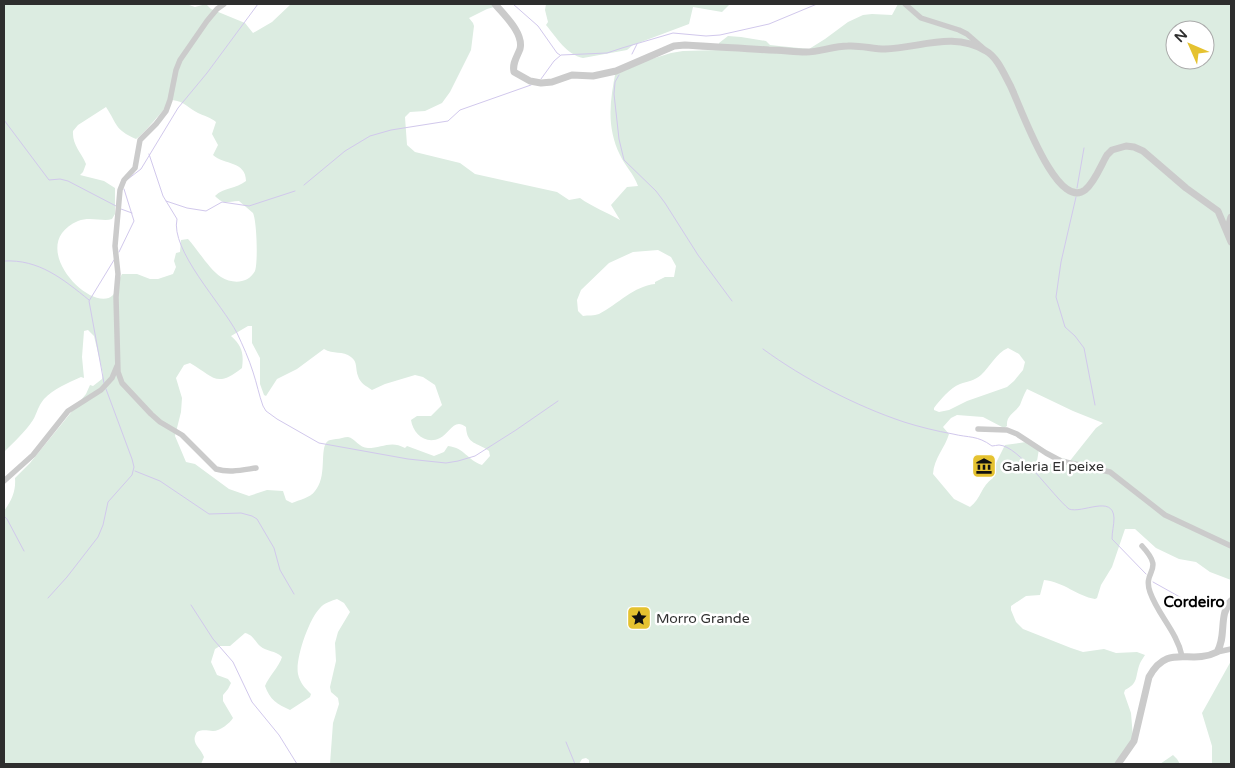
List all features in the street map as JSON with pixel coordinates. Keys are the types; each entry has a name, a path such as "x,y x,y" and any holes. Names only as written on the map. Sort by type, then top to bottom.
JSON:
{"street":[{"path":"224,4 217,9 180,60 166,111 140,140 135,168 124,180 120,190 115,246 118,274 116,297 118,372 122,382 160,422 182,435 216,469 238,471 256,468"},
{"path":"495,4 521,40 513,67 514,72 530,81 541,83 572,76 593,76 610,73 666,48 685,45 802,52 849,45 886,48 925,42 957,42 966,43 988,53"},
{"path":"905,4 920,18 952,27 967,34 998,64 1010,86 1034,142 1066,190 1072,193 1079,193 1086,189 1112,150 1134,146 1143,151 1186,188 1218,212 1231,242"},
{"path":"1227,231 1231,217"},
{"path":"4,481 33,455 68,411 101,390 112,378 118,364"},
{"path":"978,428 1007,430 1018,434 1062,461 1110,472 1165,515 1231,546"},
{"path":"1142,546 1153,562 1149,580 1150,593 1178,641 1182,656"},
{"path":"1217,652 1221,643 1224,614 1227,605 1231,601"},
{"path":"1118,764 1134,741 1145,693 1153,670 1163,660 1173,656 1204,656 1231,649"}],"green space":[{"path":"4,4 186,4 195,7 206,4 211,9 245,23 253,33 272,22 291,4 505,4 487,9 469,18 474,26 471,50 450,92 442,103 425,111 410,112 405,117 407,145 415,152 460,163 475,174 557,192 569,200 580,198 620,220 611,205 627,187 638,186 620,155 613,134 610,113 616,70 671,53 719,50 719,43 728,36 766,41 770,45 809,49 848,22 863,15 892,15 898,4 1231,4 1231,580 1210,572 1196,562 1179,559 1156,548 1135,529 1125,529 1112,567 1101,585 1097,598 1082,595 1058,583 1044,580 1040,595 1026,596 1011,606 1016,622 1023,629 1071,648 1083,652 1104,649 1116,653 1137,652 1145,655 1139,665 1134,683 1124,693 1131,713 1133,738 1115,764 589,764 589,760 586,758 582,759 579,764 330,764 333,723 339,704 338,698 331,692 330,687 336,661 335,643 338,632 350,612 344,603 337,599 322,606 307,630 301,649 298,674 301,683 311,694 310,697 290,710 274,701 265,686 282,657 263,648 252,636 245,633 230,646 220,646 215,649 211,662 217,675 228,679 231,683 223,695 223,701 233,718 219,730 197,732 195,742 204,757 201,764 4,764 4,511 13,495 15,478 30,463 86,394 90,385 93,386 102,379 103,374 94,336 88,330 84,331 82,357 84,378 81,377 66,384 48,395 40,404 30,424 4,452","holes":["172,100 183,103 216,122 212,134 218,145 213,155 234,164 245,175 246,181 215,196 224,202 239,201 253,213 257,242 255,271 244,280 235,282 225,279 212,269 188,239 181,240 180,252 176,253 174,261 176,267 173,274 158,279 150,279 137,274 122,274 113,295 103,299 91,296 67,275 60,260 57,246 63,232 78,221 112,219 115,214 115,188 104,181 80,175 86,164 75,144 73,131 78,125 106,107 120,129 136,139","658,250 671,257 676,266 674,277 665,277 655,282 655,284 640,288 599,314 583,316 578,311 577,300 581,290 609,263 633,252","248,326 252,326 252,343 260,358 260,384 266,396 277,379 297,369 324,349 351,357 355,361 360,381 372,390 415,375 423,377 435,385 442,405 431,416 417,416 411,420 417,434 425,439 435,440 443,436 455,425 462,424 466,427 468,437 489,451 490,456 482,465 454,447 448,446 444,452 434,456 407,446 405,448 391,444 365,448 346,437 326,443 319,485 313,493 304,498 292,503 286,500 283,491 267,490 249,496 229,489 195,464 186,462 175,436 181,412 182,398 176,378 184,365 190,363 210,376 220,379 226,378 242,368 240,347 231,336","1008,348 1019,354 1025,362 1023,370 1007,387 967,401 949,410 939,412 934,410 936,405 949,391 960,384 978,377","1027,389 1103,423 1096,428 1069,462 1058,457 1047,467 1042,467 1037,461 1039,449 1026,442 1005,445 994,467 993,478 986,485 974,504 970,507 954,499 933,474 935,463 949,434 943,427 951,418 957,415 983,417 1004,428 1007,426 1009,417 1020,405"]},
{"path":"546,4 730,4 722,12 693,7 689,24 633,45 627,50 583,58 567,49 546,25 548,22 545,10"},
{"path":"1231,661 1231,764 1212,764 1212,746 1202,713"},
{"path":"1173,755 1180,764 1160,764"}],"waterway":[{"path":"128,179 141,169 178,108 207,73 258,4"},
{"path":"513,4 538,26 560,55"},
{"path":"541,79 554,61 561,55 607,53 673,33 706,36 720,35 769,24 817,4"},
{"path":"632,54 637,44"},
{"path":"619,75 615,82 614,94 619,139 624,160 656,191 698,255 732,301"},
{"path":"304,185 345,151 370,136 391,130 448,121 460,110 531,85"},
{"path":"4,120 49,180 60,179 68,181 116,206"},
{"path":"1077,188 1084,148"},
{"path":"149,154 163,196 177,219 177,232 181,246 199,277 237,333 246,352 263,406 266,411 277,419 319,443 408,459 446,463 475,456 558,401"},
{"path":"119,252 134,221 124,189"},
{"path":"166,201 187,208 206,211 222,202 249,206 295,191"},
{"path":"1076,197 1061,262 1056,297 1065,327 1084,348 1095,405"},
{"path":"121,209 132,213"},
{"path":"104,383 89,301 114,260"},
{"path":"4,261 28,263 50,272 89,300"},
{"path":"763,349 813,381 849,400 886,416 928,429 977,438 992,446 1007,447 1016,453 1069,509 1075,510 1096,506 1108,507 1112,511 1114,518 1112,539 1146,574"},
{"path":"48,598 98,537 103,525 108,502 132,475 134,467 132,459 106,389"},
{"path":"135,471 160,481 209,514 241,513 257,519 274,548 280,570 294,594"},
{"path":"4,516 24,551"},
{"path":"1153,582 1187,601 1227,601"},
{"path":"191,605 213,639 233,662 252,702 279,735 297,764"},
{"path":"566,742 575,764"}],"place":[{"name":"Galeria El peixe","path":"984,466"},
{"name":"Morro Grande","path":"639,618"}],"district":[{"name":"Cordeiro","path":"1194,602"}]}
